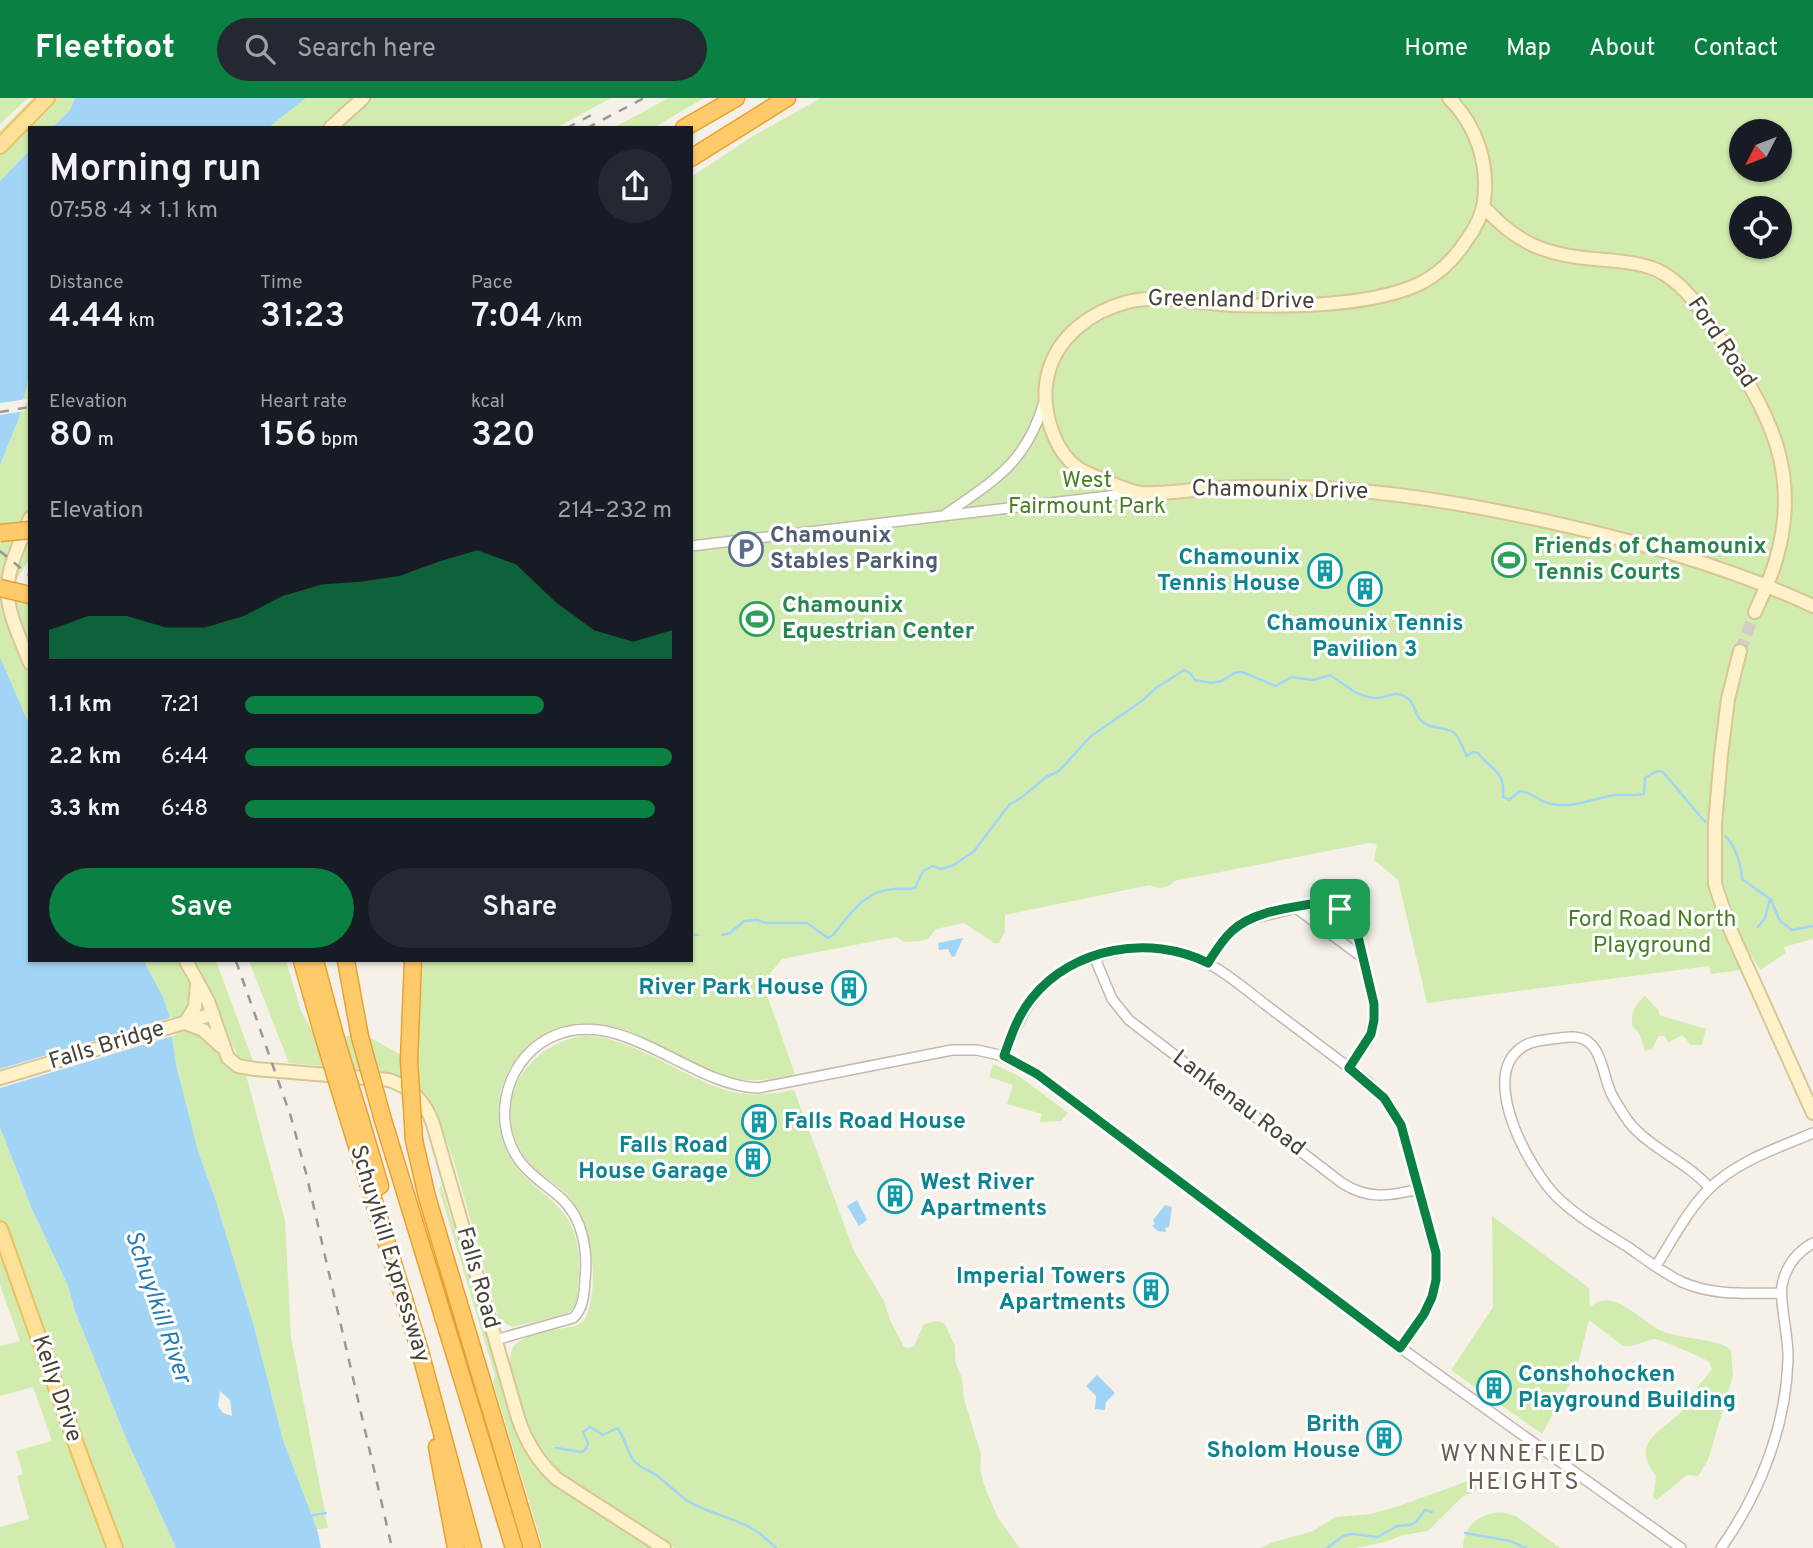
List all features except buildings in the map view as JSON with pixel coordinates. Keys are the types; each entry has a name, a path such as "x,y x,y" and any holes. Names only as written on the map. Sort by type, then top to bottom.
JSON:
{"highway":[{"path":"687,126 736,98"},
{"path":"693,157 787,98"},
{"path":"0,534 28,530"},
{"path":"0,534 28,539"},
{"path":"0,586 28,584"},
{"path":"0,586 28,594"},
{"path":"302,962 329,1035 450,1419 484,1548"},
{"path":"315,962 329,1035"},
{"path":"325,962 329,1035"},
{"name":"Schuylkill Expressway","path":"346,962 360,1037 383,1119 514,1548"},
{"path":"412,962 409,1060 416,1228"},
{"name":"Schuylkill Expressway","path":"354,1117 473,1548"},
{"path":"414,1140 424,1187 532,1548"},
{"path":"419,1348 456,1548"}],"main road":[{"path":"0,146 47,98"},
{"path":"332,126 363,98"},
{"name":"Greenland Drive","path":"1139,493 1089,473 1070,462 1057,445 1045,400 1046,379 1058,350 1080,325 1110,308 1143,299 1248,305 1310,304 1374,297 1400,291 1433,275 1450,261 1472,232 1483,206 1484,174 1480,151 1469,124 1449,98"},
{"name":"Ford Road","path":"1483,206 1507,230 1528,244 1564,255 1649,267 1668,276 1691,298 1759,401 1778,447 1785,488 1783,526 1776,561 1755,612"},
{"name":"Chamounix Drive","path":"1139,493 1281,486 1348,489 1447,500 1648,546 1766,586 1813,606"},
{"path":"28,523 6,575 4,592 9,619 28,659"},
{"path":"1740,652 1728,699 1721,755 1715,824 1715,884 1730,929 1813,1113"},
{"path":"187,962 213,1014 226,1052"},
{"path":"183,1024 195,1007 197,980"},
{"name":"Falls Bridge","path":"0,1078 213,1014"},
{"name":"Falls Road","path":"183,1024 209,1034 231,1061 244,1068 389,1080 406,1087 423,1102 433,1124 495,1340"},
{"name":"Kelly Drive","path":"0,1229 115,1548"},
{"path":"495,1340 522,1427 543,1466 574,1491 664,1548"}],"street":[{"name":"Greenland Drive","path":"944,516 996,477 1022,452 1037,425 1045,400"},
{"name":"Chamounix Drive","path":"693,545 1139,493"},
{"path":"1208,963 1224,939 1244,922 1258,916 1317,903 1340,909 1356,928 1374,1004 1374,1020 1368,1041 1349,1068"},
{"path":"1296,908 1363,958"},
{"path":"1004,1056 1017,1022 1038,991 1066,968 1094,956 1147,947 1182,952 1208,963 1377,1090 1405,1134 1436,1253 1436,1280 1429,1306 1400,1348"},
{"name":"Lankenau Road","path":"1094,956 1107,991 1129,1020 1342,1183 1359,1192 1376,1196 1390,1196 1419,1189"},
{"name":"Falls Road","path":"495,1340 573,1318 583,1302 586,1255 579,1227 563,1200 520,1163 506,1130 504,1112 508,1087 515,1070 531,1051 552,1037 569,1031 603,1030 628,1038 709,1077 729,1084 758,1088 943,1051 977,1050 1004,1056 1037,1074 1400,1348 1681,1548"},
{"path":"1710,1188 1630,1123 1611,1093 1596,1052 1589,1042 1574,1037 1536,1041 1519,1049 1511,1058 1504,1079 1509,1107 1520,1141 1542,1180 1556,1197 1575,1213 1680,1281 1700,1289 1725,1292 1781,1293"},
{"path":"1656,1266 1710,1188 1749,1161 1813,1133"},
{"path":"1721,1548 1752,1496 1779,1426 1788,1360 1788,1331 1781,1293 1791,1262 1813,1243"}],"green space":[{"path":"0,98 28,98 0,124"},
{"path":"33,98 75,98 70,110 54,126 28,126 28,152 0,181 0,131"},
{"path":"306,98 611,98 560,126 271,126"},
{"path":"669,98 704,98 656,126 617,126"},
{"name":"West Fairmount Park","path":"821,98 1813,98 1813,939 1784,947 1786,953 1760,970 1738,933 1720,874 1729,725 1740,672 1735,649 1725,682 1716,730 1707,873 1713,900 1740,970 1711,974 1709,966 1427,1003 1398,880 1374,860 1377,844 1369,843 1174,881 1163,888 1150,885 1005,915 1005,931 999,943 994,943 964,923 936,929 928,939 920,941 904,942 896,937 782,959 769,975 766,987 795,1074 759,1080 737,1079 714,1072 644,1038 597,1024 573,1024 548,1033 517,1057 500,1096 498,1110 502,1139 515,1165 569,1221 577,1244 579,1275 576,1302 569,1312 513,1327 499,1320 454,1162 435,1109 426,1095 403,1077 380,1071 289,1063 249,962 286,962 301,1011 313,1033 371,1038 417,1064 423,962 693,962 693,176 753,136"},
{"path":"28,380 28,561 16,580 28,593 28,721 0,657 0,465 19,418"},
{"path":"145,962 216,962 253,1061 237,1055 220,1016 208,1021 224,1062 229,1068 246,1075 285,1221 291,1337 328,1528 317,1529 283,1440 254,1326 199,1154 176,1065 169,1014"},
{"path":"1645,996 1659,1011 1659,1015 1706,1029 1702,1045 1691,1045 1682,1035 1668,1043 1665,1036 1659,1036 1652,1049 1645,1051 1639,1033 1632,1026 1632,1016 1634,1009"},
{"path":"582,1036 619,1042 729,1091 770,1094 794,1090 854,1251 884,1301 904,1347 914,1346 924,1324 938,1321 945,1324 955,1346 955,1361 962,1378 964,1399 981,1454 980,1469 984,1485 998,1518 1020,1548 675,1548 563,1477 548,1462 535,1444 521,1409 513,1379 511,1354 514,1346 526,1338 576,1326 584,1321 592,1292 592,1256 576,1207 567,1195 524,1156 514,1136 512,1097 530,1064 562,1042"},
{"path":"993,1064 1019,1076 1068,1113 1061,1121 1040,1122 1042,1114 1007,1104 1013,1085 989,1077"},
{"path":"0,1128 31,1207 68,1286 75,1311 125,1436 176,1548 0,1548 0,1527 29,1519 17,1476 23,1474 16,1451 52,1441 33,1387 0,1396 0,1346 20,1341 0,1285"},
{"path":"441,1185 518,1432 529,1456 559,1489 653,1548 543,1548 493,1382 495,1376 439,1189"},
{"path":"1492,1216 1589,1288 1590,1307 1599,1302 1618,1303 1662,1331 1719,1344 1731,1350 1733,1376 1708,1460 1698,1476 1687,1475 1657,1500 1653,1497 1656,1476 1646,1455 1650,1440 1682,1411 1712,1369 1706,1360 1689,1352 1655,1339 1623,1346 1589,1320 1576,1372 1542,1434 1451,1370 1493,1307"},
{"path":"1495,1471 1502,1471 1506,1477 1462,1497 1428,1531 1356,1548 1260,1548 1313,1531 1335,1517 1371,1514 1399,1506"},
{"path":"1502,1512 1516,1516 1560,1548 1463,1548 1466,1533 1474,1522 1486,1515"}],"water":[{"path":"75,98 306,98 271,126 54,126 70,110"},
{"path":"28,152 28,380 19,418 0,465 0,181"},
{"name":"Schuylkill River","path":"0,657 28,721 28,962 145,962 163,997 169,1014 176,1065 199,1154 254,1326 283,1440 317,1529 321,1548 176,1548 125,1436 75,1311 68,1286 31,1207 0,1128","holes":["220,1391 230,1400 232,1416 223,1413 218,1406"]},
{"path":"963,938 955,956 952,957 948,949 939,950 938,943"},
{"path":"857,1200 867,1220 859,1226 847,1206"},
{"path":"1165,1205 1172,1207 1166,1232 1158,1231 1152,1226 1155,1224 1153,1220"},
{"path":"1097,1375 1115,1393 1106,1402 1105,1410 1095,1409 1096,1396 1086,1386"}],"pier":[{"path":"28,399 24,411 0,415 0,403"},
{"path":"173,1017 176,1035 0,1088 0,1069"}],"waterway":[{"path":"722,935 730,933 744,921 757,920 766,923 807,923 828,938 873,894 893,889 915,888 923,871 933,866 941,869 954,865 974,851 1009,805 1046,777 1059,771 1091,736 1184,670 1195,680 1211,683 1242,672 1276,686 1291,677 1313,680 1330,675 1367,697 1400,694 1410,700 1422,722 1456,734 1467,756 1473,752 1478,753 1500,776 1503,797 1509,800 1520,791 1547,803 1559,805 1614,795 1644,794 1645,778 1657,771 1663,772 1705,822"},
{"path":"1725,836 1737,856 1742,879 1770,899 1765,918 1758,927"},
{"path":"1771,900 1780,921 1792,930 1813,926"},
{"path":"693,935 698,935"},
{"path":"556,1448 582,1452 588,1443 583,1432 590,1427 603,1435 617,1428 637,1464 658,1476 686,1500 751,1528 776,1548"},
{"path":"1327,1548 1343,1536 1352,1534 1378,1537 1397,1526 1416,1522 1425,1510 1432,1512"},
{"path":"308,1516 326,1513"},
{"path":"1465,1533 1510,1541 1526,1548"}],"tunnel":[{"path":"1740,651 1755,612"}],"railway":[{"path":"591,126 644,98"},
{"path":"571,126 595,113"},
{"path":"0,412 28,407"},
{"path":"0,551 28,574"},
{"path":"236,962 291,1117 306,1173 392,1548"}],"place":[{"name":"Chamounix Stables Parking","path":"746,549"},
{"name":"Friends of Chamounix Tennis Courts","path":"1509,560"},
{"name":"Chamounix Tennis House","path":"1325,571"},
{"name":"Chamounix Tennis Pavilion 3","path":"1365,589"},
{"name":"Chamounix Equestrian Center","path":"757,619"},
{"name":"River Park House","path":"849,988"},
{"name":"Falls Road House","path":"759,1122"},
{"name":"Falls Road House Garage","path":"753,1159"},
{"name":"West River Apartments","path":"895,1196"},
{"name":"Imperial Towers Apartments","path":"1151,1290"},
{"name":"Conshohocken Playground Building","path":"1494,1388"},
{"name":"Brith Sholom House","path":"1384,1438"}],"district":[{"name":"WYNNEFIELD HEIGHTS","path":"1524,1469"}],"route":[{"path":"1317,903 1333,905 1340,909 1356,928 1375,1012 1368,1041 1349,1068 1377,1090 1401,1125 1436,1253 1436,1280 1432,1297 1424,1314 1400,1348 1037,1074 1004,1056 1017,1022 1032,998 1051,979 1074,964 1123,949 1147,947 1182,952 1208,963 1230,932 1258,916 1317,903"}],"park label":[{"name":"Ford Road North Playground","path":"1652,933"}]}
